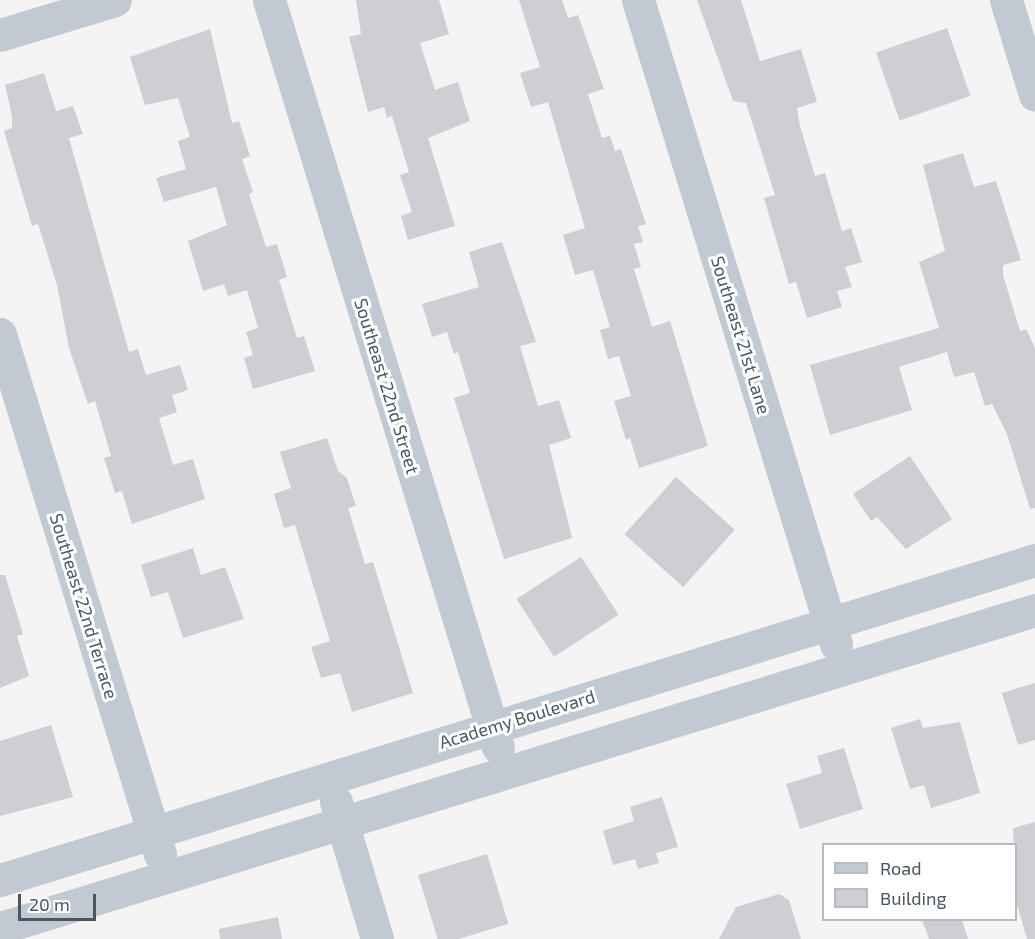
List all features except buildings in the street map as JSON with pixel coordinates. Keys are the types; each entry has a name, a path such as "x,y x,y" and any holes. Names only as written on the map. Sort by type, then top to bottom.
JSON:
{"street":[{"path":"0,35 115,0"},
{"name":"Southeast 22nd Street","path":"269,0 506,772"},
{"name":"Southeast 21st Lane","path":"638,0 843,669"},
{"path":"1006,0 1035,95"},
{"name":"Southeast 22nd Terrace","path":"0,334 167,878"},
{"name":"Academy Boulevard","path":"0,880 1035,560"},
{"path":"0,928 1035,610"},
{"path":"328,778 377,939"}]}
